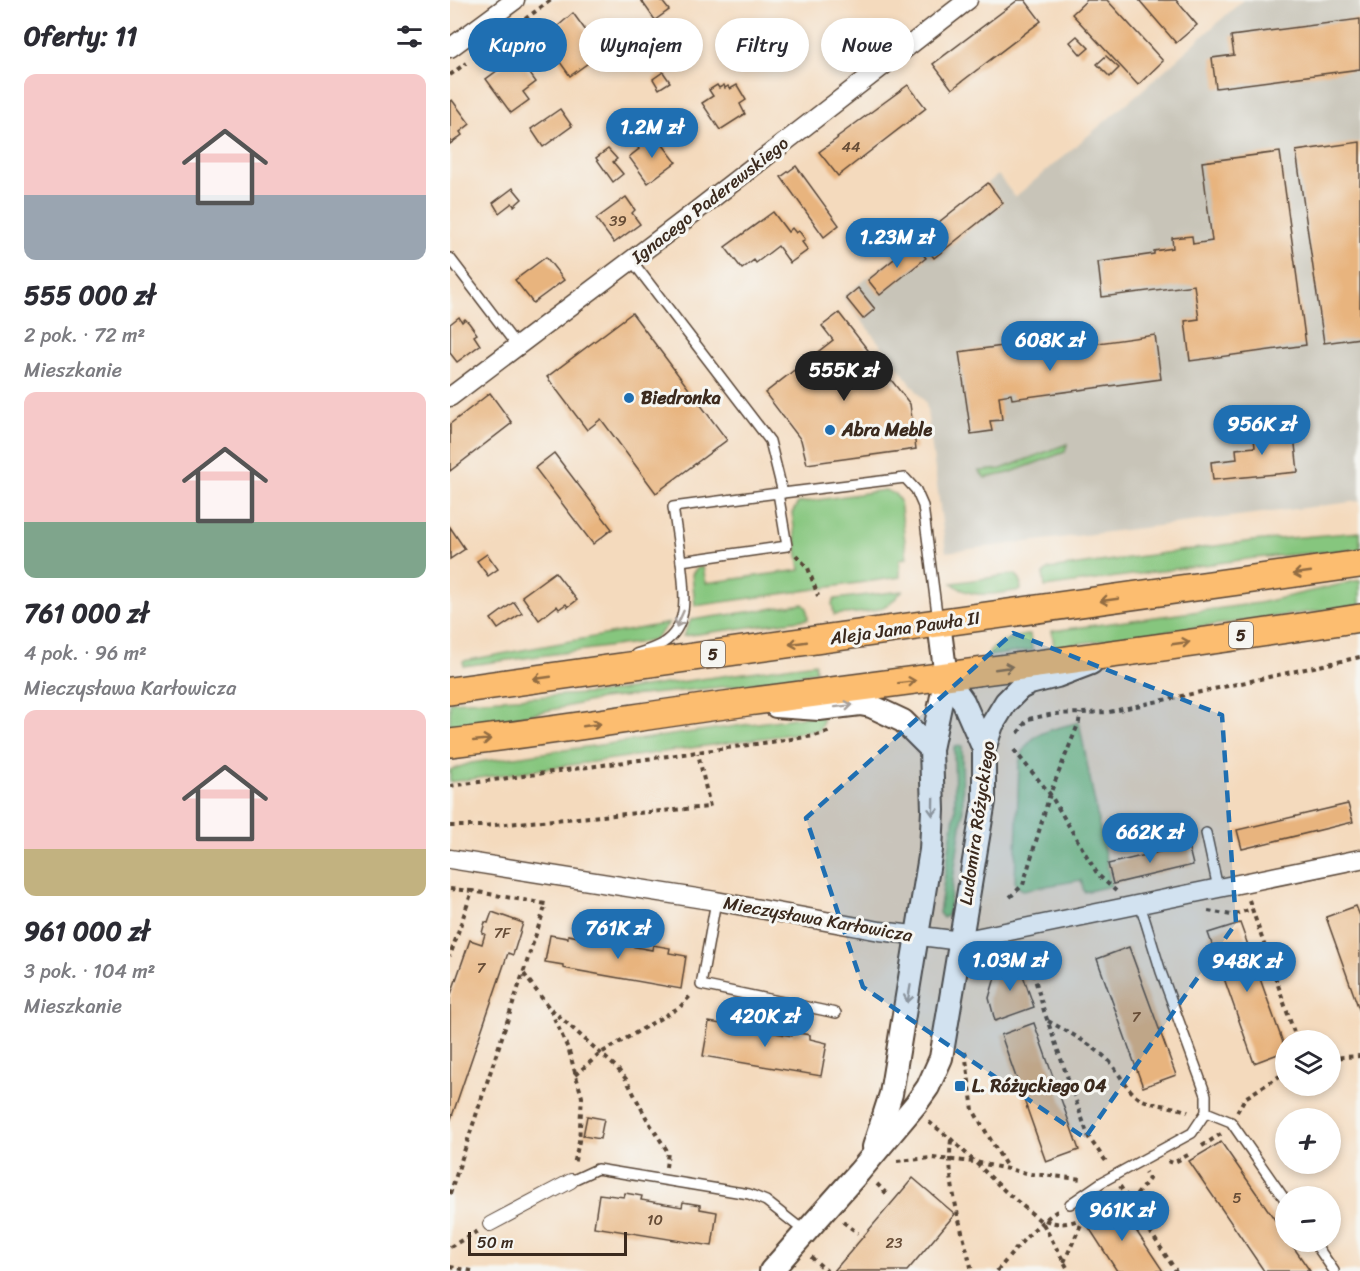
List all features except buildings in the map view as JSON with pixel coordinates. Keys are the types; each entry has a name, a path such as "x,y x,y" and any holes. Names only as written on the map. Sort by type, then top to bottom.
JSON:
{"main road":[{"name":"Aleja Jana Pawła II","path":"450,691 1360,564"},
{"name":"5","path":"450,743 946,677 1360,618"}],"street":[{"path":"450,48 515,0"},
{"name":"Ignacego Paderewskiego","path":"450,397 632,261 968,0"},
{"path":"939,623 946,677 963,701 984,749"},
{"name":"Ludomira Różyckiego","path":"771,1271 870,1160 928,1087 941,1058 984,801 984,749 999,712 1020,688 1030,683 1057,676 1123,651"},
{"name":"Ludomira Różyckiego","path":"870,1160 891,1094 918,936 931,850 933,810 931,749 946,677"},
{"path":"745,702 819,709 860,704 871,706 903,721 931,749"},
{"name":"Mieczysława Karłowicza","path":"450,859 918,936 961,941 1360,859"},
{"path":"490,1224 571,1181"}],"lane":[{"path":"450,258 517,346"},
{"path":"632,261 770,441 781,493 787,546 681,561"},
{"path":"584,672 660,645 669,639 680,621 685,597 673,507 905,478 916,490 923,506 939,623"},
{"path":"1206,833 1218,888"},
{"path":"716,901 701,985 836,1013"},
{"path":"1070,1203 1116,1174 1192,1133 1206,1112 1206,1095 1161,972 1133,906"},
{"path":"1206,1112 1231,1122 1276,1186"},
{"path":"571,1181 597,1169 749,1194 766,1201 806,1233"},
{"path":"1321,1252 1334,1271"}],"path":[{"path":"787,546 808,568 818,596"},
{"path":"1018,733 1028,719 1054,714 1109,712 1360,657"},
{"path":"1010,897 1023,885 1050,794 1079,722 1080,713"},
{"path":"450,786 698,753 814,736 835,730"},
{"path":"1014,750 1050,794 1098,876 1133,906"},
{"path":"450,826 482,826 710,807 698,753"},
{"path":"1242,882 1293,1030"},
{"path":"450,889 546,904 450,1194"},
{"path":"450,956 472,891"},
{"path":"1200,909 1216,914 1232,915 1252,909"},
{"path":"1026,947 1047,1020 1089,1138 1116,1174 1120,1187 1176,1271"},
{"path":"524,974 550,1009 569,1051 582,1097 579,1141 571,1181"},
{"path":"575,1075 601,1053 680,1007 701,985"},
{"path":"550,1009 601,1053 626,1079 648,1121 668,1152 663,1179"},
{"path":"1047,1020 1100,1053 1131,1091 1143,1100 1170,1105 1192,1114"},
{"path":"965,1051 973,1110 1008,1169"},
{"path":"1341,1058 1360,1056"},
{"path":"1231,1122 1245,1098 1275,1079"},
{"path":"929,1122 951,1139 1006,1192 1044,1221 1054,1224 1084,1219 1110,1203 1130,1201 1149,1179 1140,1161"},
{"path":"951,1139 950,1160 957,1210 972,1271"},
{"path":"897,1161 932,1158 975,1162 1031,1174 1081,1178 1097,1185"},
{"path":"877,1184 890,1196"},
{"path":"997,1271 1017,1247 1044,1221 1070,1203"},
{"path":"1064,1271 1084,1219"},
{"path":"842,1221 858,1233"},
{"path":"1044,1221 1069,1271"},
{"path":"450,1247 490,1224"},
{"path":"810,1256 827,1271"},
{"path":"450,1267 472,1271"}],"highlighted area":[{"path":"1013,633 1222,715 1236,923 1085,1138 863,987 806,818"}],"shaded area":[{"path":"1243,0 1360,0 1360,501 946,552 926,403 843,297 998,175 1015,197 1140,92"}],"green space":[{"path":"1067,444 1065,452 1009,473 985,478 979,471 1001,469"},
{"path":"885,490 895,494 900,501 907,558 900,559 900,577 695,606 692,574 697,568 703,567 706,583 800,570 792,513 798,503"},
{"path":"1360,532 1360,549 1255,558 1045,587 1043,574 1049,569 1252,541"},
{"path":"1015,574 1020,579 1021,590 976,594 960,589 952,583"},
{"path":"1360,580 1360,605 1054,647 1052,631 1259,603"},
{"path":"902,591 888,604 872,611 834,615 832,603 835,599"},
{"path":"803,604 807,608 808,619 683,636 691,620"},
{"path":"669,623 651,641 464,666 463,661"},
{"path":"1030,634 1032,650 991,656 988,654 1001,642"},
{"path":"815,663 816,671 784,679 601,699 496,722 450,728 450,702 601,693"},
{"path":"823,714 819,730 450,782 450,770 471,763"},
{"path":"1079,722 1111,886 1084,892 1081,880 1023,890 1016,886 1015,882 1019,764 1022,753 1027,744 1041,734"},
{"path":"962,746 963,813 948,915 943,918 939,913 955,810 954,747"}],"place":[{"name":"Biedronka","path":"629,398"},
{"name":"Abra Meble","path":"830,430"},
{"name":"L. Różyckiego 04","path":"960,1086"}]}
